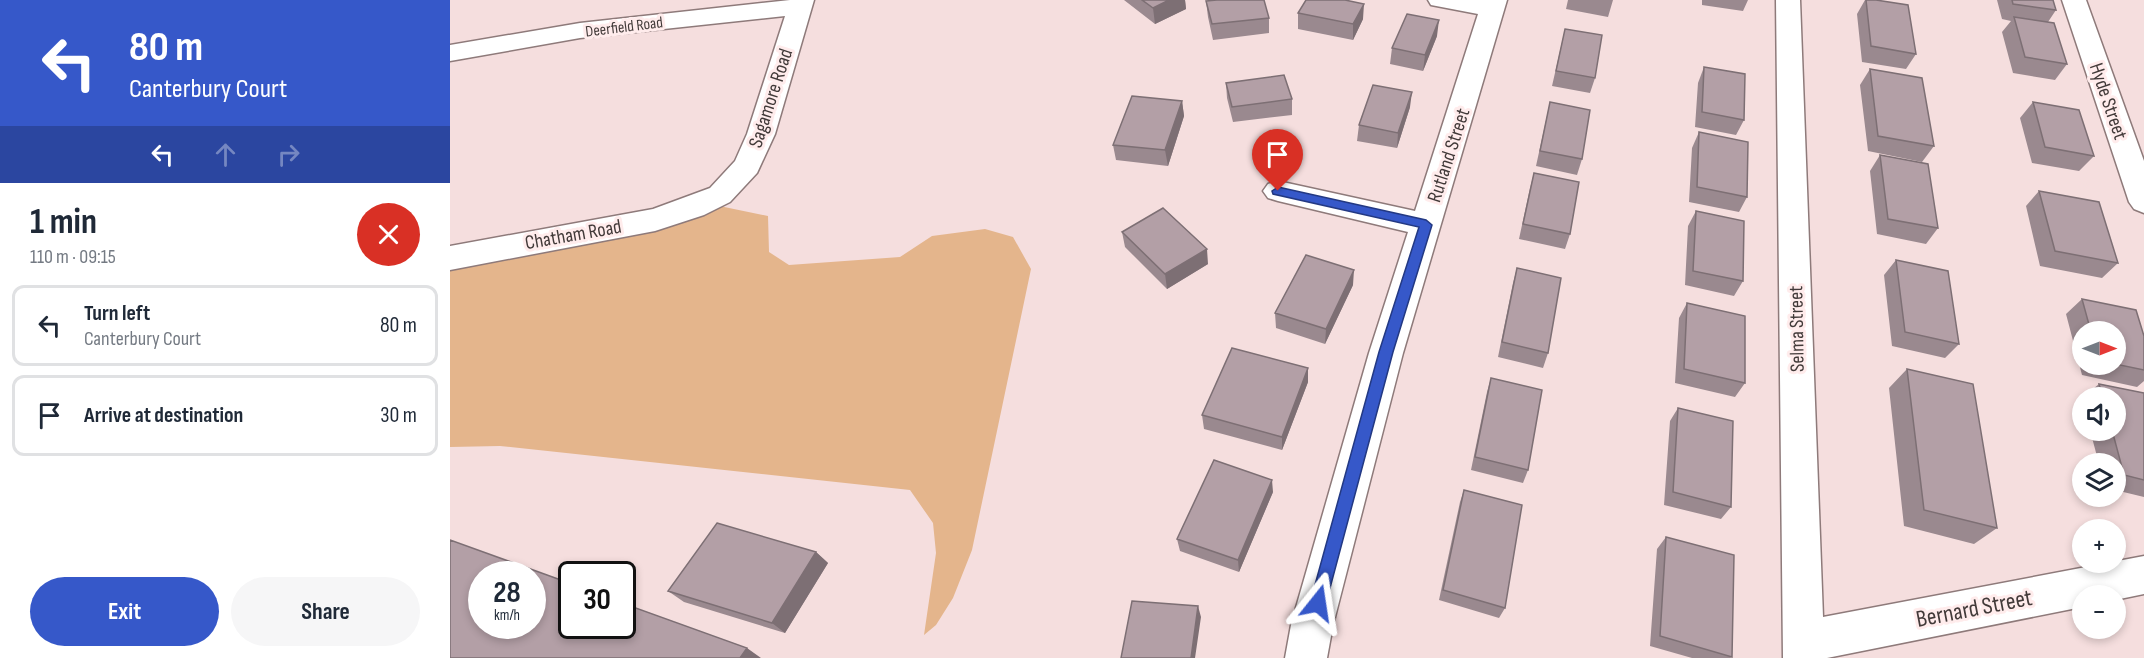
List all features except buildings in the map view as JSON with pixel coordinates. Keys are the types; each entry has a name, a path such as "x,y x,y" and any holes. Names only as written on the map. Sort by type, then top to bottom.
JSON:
{"street":[{"path":"1440,0 1494,5"},
{"name":"Selma Street","path":"1788,0 1804,650"},
{"name":"Hyde Street","path":"2074,0 2144,202"},
{"name":"Deerfield Road","path":"450,53 498,42 800,4"},
{"name":"Sagamore Road","path":"694,207 720,195 747,166 761,134 800,4"},
{"name":"Rutland Street","path":"1306,658 1312,626 1386,352 1494,5"},
{"path":"1278,191 1426,225"},
{"name":"Chatham Road","path":"450,258 655,220 694,207"},
{"name":"Bernard Street","path":"1804,650 2144,575"}],"shaded area":[{"path":"705,203 768,216 769,252 789,265 900,257 932,236 985,229 1013,237 1031,269 972,550 953,598 936,625 924,635 936,553 933,523 910,490 500,446 450,447 450,260"}],"route":[{"path":"1278,191 1426,225 1386,352 1318,603"}]}
